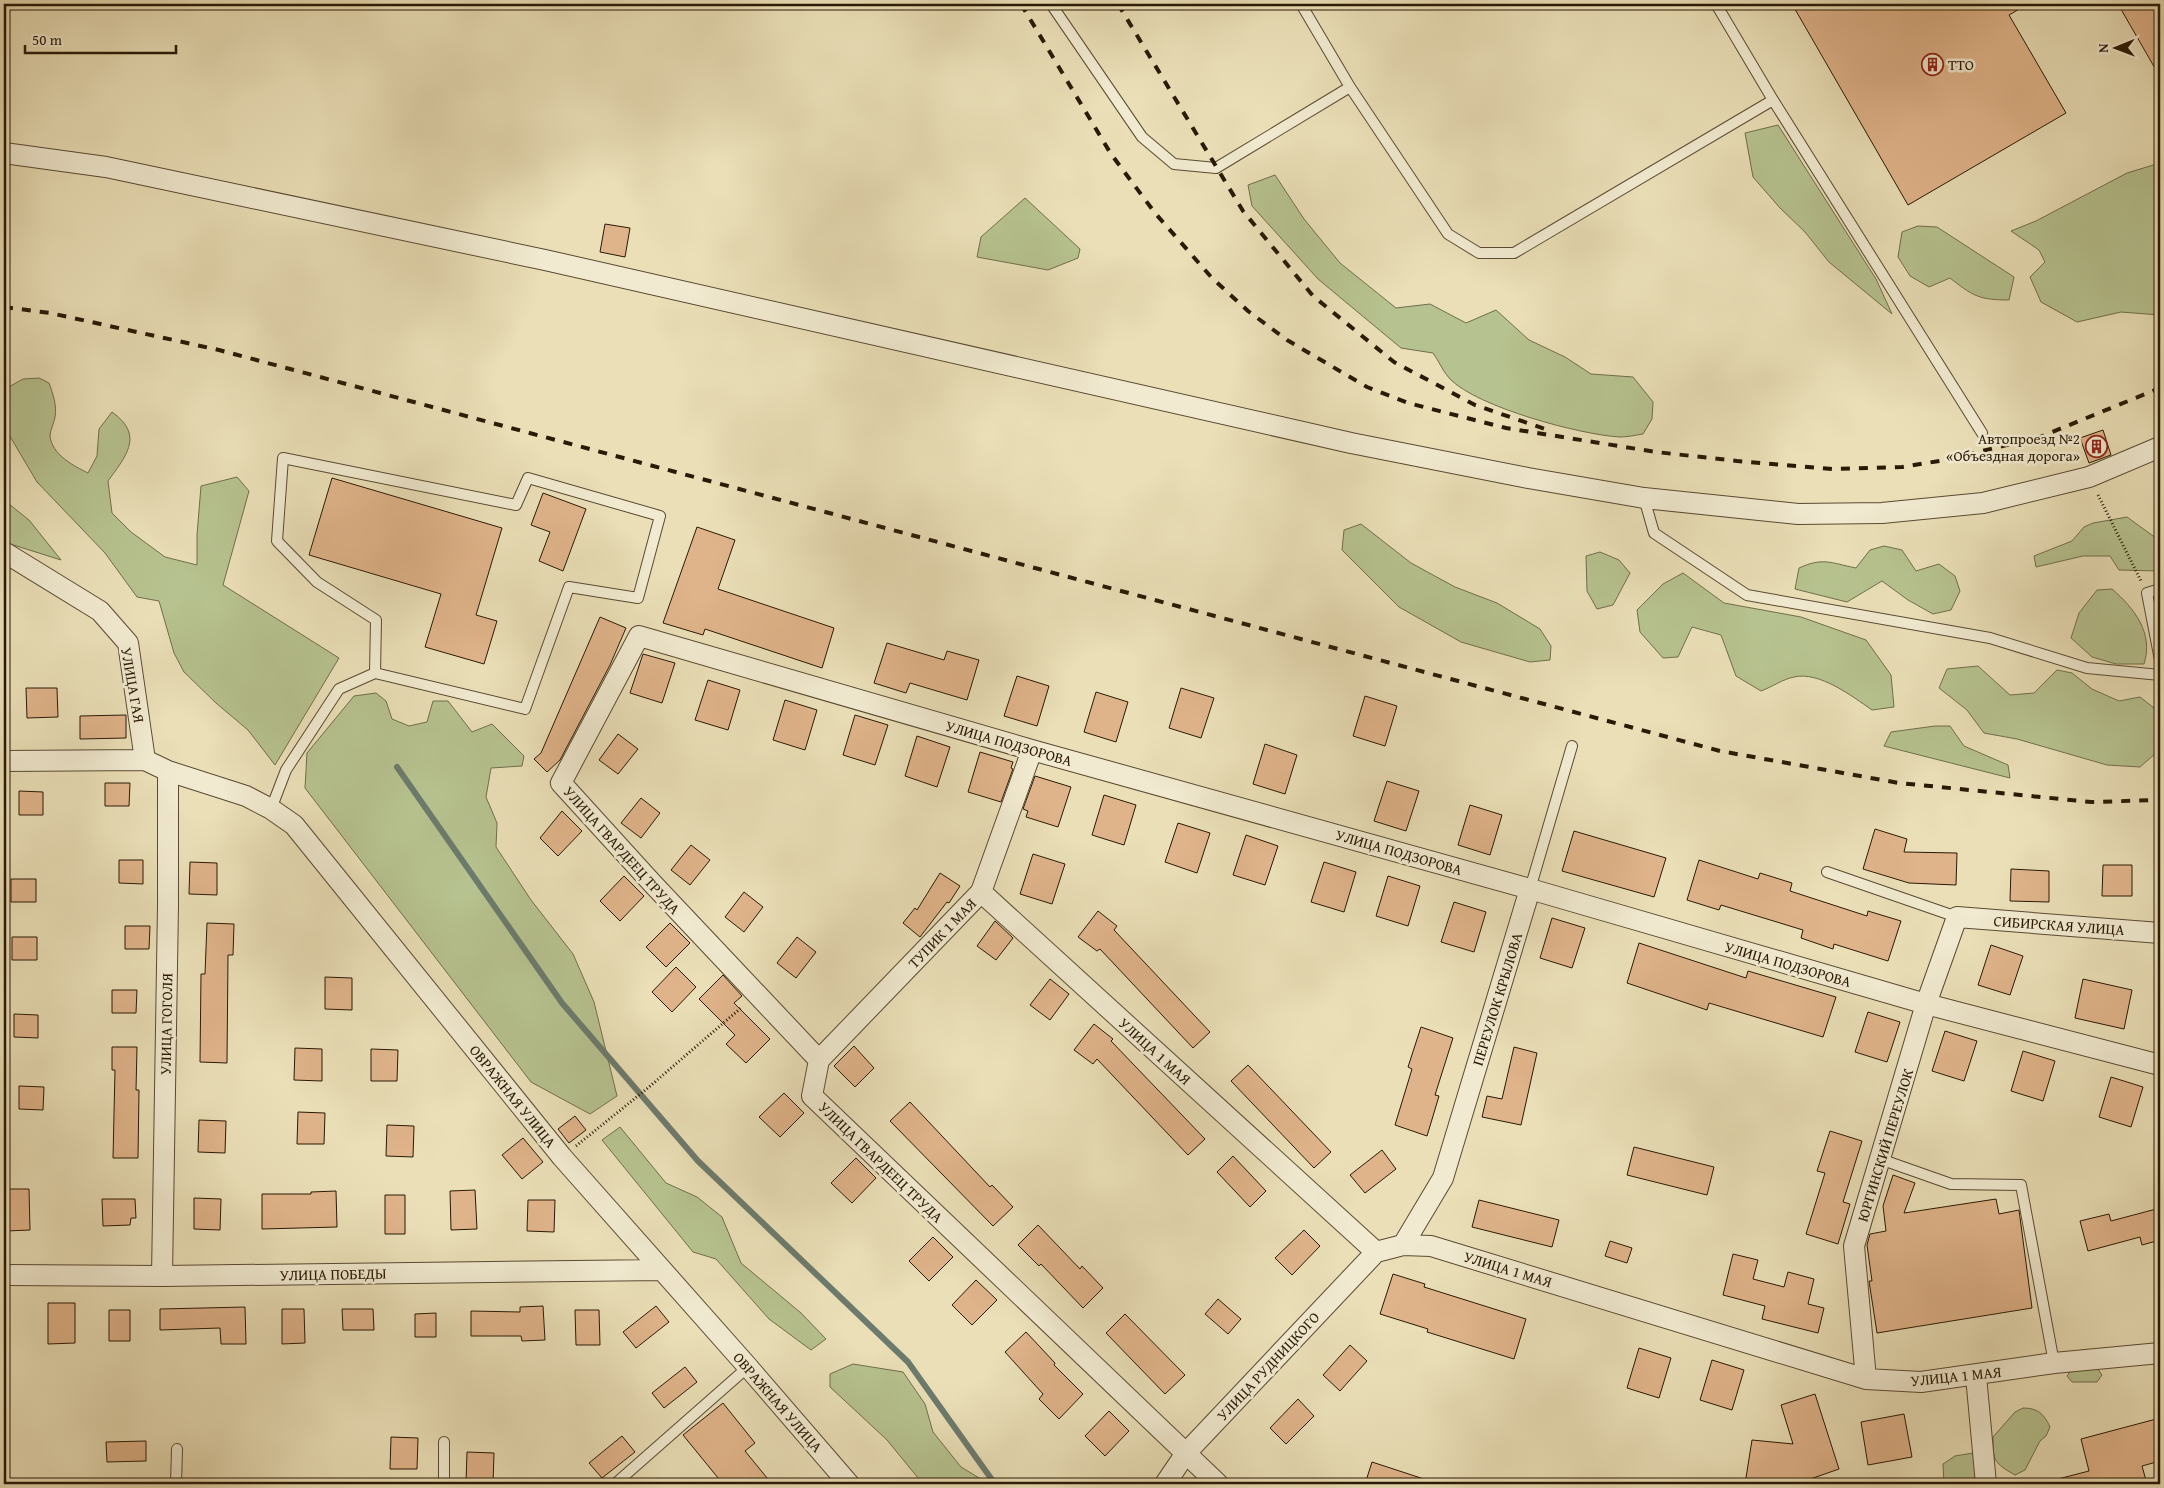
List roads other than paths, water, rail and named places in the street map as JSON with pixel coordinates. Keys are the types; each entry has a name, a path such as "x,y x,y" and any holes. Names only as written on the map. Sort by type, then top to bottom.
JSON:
{"street":[{"path":"4,153 106,167 545,260 1352,443 1528,478 1644,498 1798,514 1882,513 1983,503 2089,477 2160,447"},
{"name":"УЛИЦА ГАЯ","path":"4,552 100,611 128,643 145,760"},
{"name":"УЛИЦА ПОДЗОРОВА","path":"639,636 1032,750 1530,889 1926,1004 2160,1065"},
{"name":"УЛИЦА ГВАРДЕЕЦ ТРУДА","path":"639,636 561,783 652,884 819,1060 812,1096 1218,1484"},
{"name":"ТУПИК 1 МАЯ","path":"819,1060 982,892 1032,750"},
{"path":"4,761 145,760"},
{"name":"ОВРАЖНАЯ УЛИЦА","path":"145,760 168,772 246,796 272,809 294,825 562,1157 748,1367 848,1484"},
{"name":"УЛИЦА ГОГОЛЯ","path":"162,1276 168,905 168,772"},
{"name":"ПЕРЕУЛОК КРЫЛОВА","path":"1403,1245 1442,1178 1530,889"},
{"name":"УЛИЦА 1 МАЯ","path":"982,892 1376,1252 1403,1245 1431,1246 1866,1379 1921,1382 1976,1376 2054,1362 2160,1353"},
{"name":"СИБИРСКАЯ УЛИЦА","path":"1957,917 2160,933"},
{"name":"ЮРГИНСКИЙ ПЕРЕУЛОК","path":"1866,1379 1854,1246 1926,1004 1957,917"},
{"name":"УЛИЦА РУДНИЦКОГО","path":"1166,1484 1186,1453 1376,1252"},
{"name":"УЛИЦА ПОБЕДЫ","path":"4,1275 162,1276 662,1270"},
{"path":"1976,1376 1986,1484"}],"lane":[{"path":"1051,4 1142,138 1174,164 1216,168 1350,87"},
{"path":"1301,4 1350,87 1448,234 1479,253 1514,253 1773,100"},
{"path":"1716,4 1773,100 1982,433"},
{"path":"272,809 286,770 338,689 375,673 525,709 570,587 638,598 660,516 528,478 516,505 284,458 277,541 317,582 376,620 375,673"},
{"path":"1644,498 1654,533 1747,595 1990,638 2087,668 2160,675"},
{"path":"2160,589 2147,593 2160,660"},
{"name":"ПЕРЕУЛОК КРЫЛОВА","path":"1530,889 1572,746"},
{"path":"1827,872 1957,917"},
{"path":"1880,1159 1951,1184 2021,1185 2054,1362"},
{"path":"615,1484 748,1367"},
{"path":"444,1442 444,1484"},
{"path":"176,1484 177,1449"}],"waterway":[{"path":"397,767 562,1003 698,1161 908,1362 995,1484"}],"railway":[{"path":"1021,4 1111,154 1155,213 1212,278 1248,311 1287,340 1367,387 1408,403 1506,428 1656,452 1832,469 1902,467 1945,460 2040,437 2160,388"},
{"path":"1118,4 1243,211 1313,296 1394,362 1475,405 1545,429"},
{"path":"4,307 50,313 219,350 1720,751 1899,783 2091,802 2160,800"}],"place":[{"name":"ТТО","path":"1932,64"},
{"name":"Автопроезд №2 «Объездная дорога»","path":"2096,447"}]}
